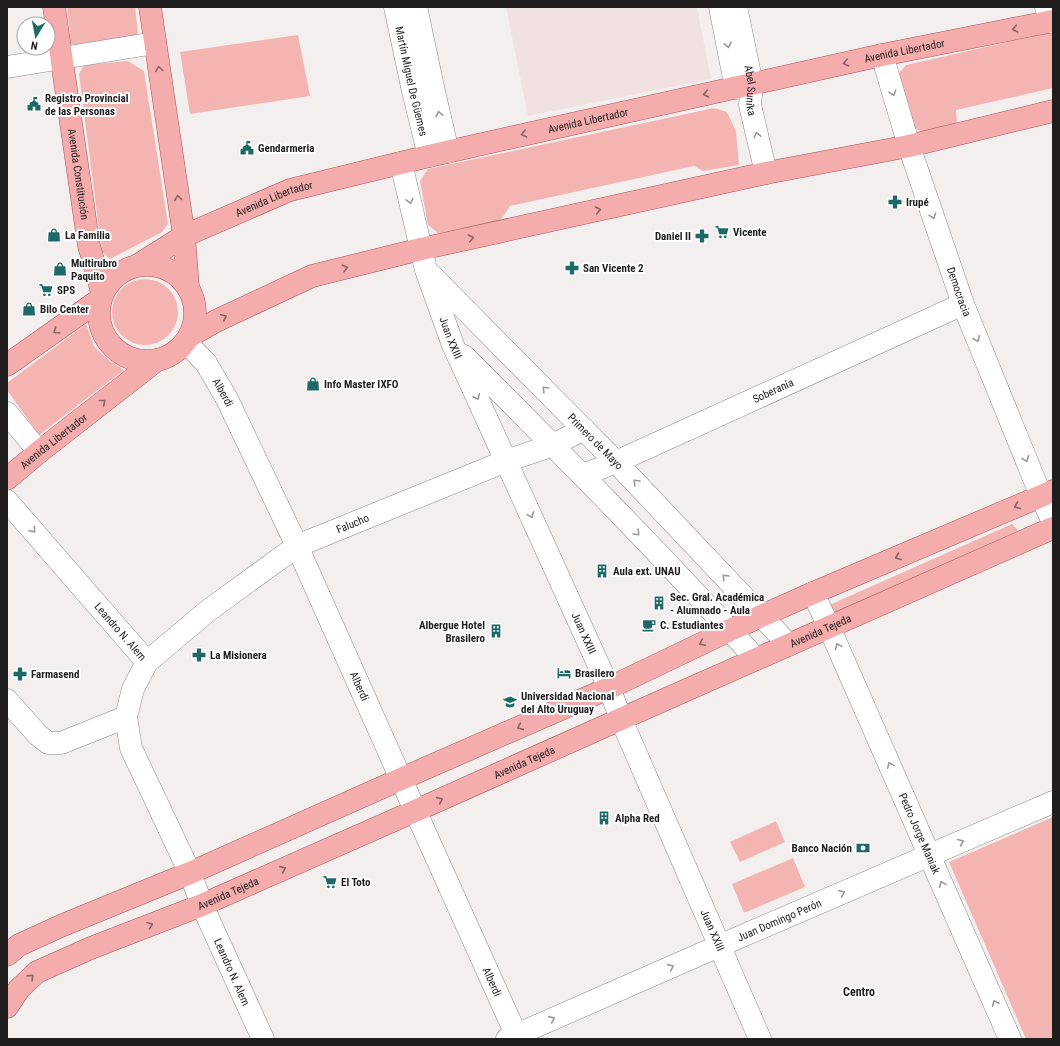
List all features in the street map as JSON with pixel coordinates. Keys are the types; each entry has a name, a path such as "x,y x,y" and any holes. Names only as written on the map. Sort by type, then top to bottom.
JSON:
{"main road":[{"name":"Avenida Constitución","path":"54,7 89,246 101,296"},
{"path":"150,7 184,236 188,286"},
{"name":"Avenida Libertador","path":"138,265 184,236 290,190 438,154 1050,17"},
{"path":"101,296 98,317 102,333 112,346 125,356 141,361 157,360 174,354 188,339 216,321 312,276 421,248 766,173 909,146 1053,111"},
{"path":"7,365 101,296 111,280 123,270 138,265 157,265 174,272 188,286 193,296 196,308 195,321 188,339"},
{"name":"Avenida Libertador","path":"7,479 39,452 157,360"},
{"path":"7,955 20,945 57,928 190,873 609,688 730,630 813,593 1047,494"},
{"name":"Avenida Tejeda","path":"7,1007 19,989 37,972 91,948 202,905 1053,528"}],"street":[{"name":"Martín Miguel De Güemes","path":"395,7 421,125 438,154"},
{"name":"Martín Miguel De Güemes","path":"416,7 433,87 438,154"},
{"name":"Abel Sunika","path":"720,7 750,105 766,173"},
{"name":"Abel Sunika","path":"736,7 744,86"},
{"path":"7,67 155,43"},
{"name":"Democracia","path":"882,55 909,146 963,304 1047,494 1053,522"},
{"name":"Juan XXIII","path":"401,163 426,270 453,345 609,688 620,719 760,1039"},
{"name":"Primero de Mayo","path":"426,270 616,462 789,645"},
{"name":"Soberanía","path":"582,475 616,462 963,304"},
{"name":"Alberdi","path":"188,339 206,363 227,399 297,546 416,811 514,1038"},
{"path":"453,345 582,475 756,659"},
{"path":"7,413 39,452"},
{"name":"Falucho","path":"147,662 209,610 297,546 506,461 553,445 584,429"},
{"name":"Leandro N. Alem","path":"7,501 147,662 133,689 126,717 131,748 190,873 202,905 263,1039"},
{"name":"Pedro Jorge Maniak","path":"813,593 1010,1039"},
{"path":"7,700 38,735 48,743 61,743 126,717"},
{"name":"Juan Domingo Perón","path":"514,1038 719,946 1053,802"}],"shaded area":[{"path":"67,7 135,7 138,32 136,37 79,46 71,44"},
{"path":"506,7 697,7 711,79 528,116"},
{"path":"1053,32 1053,88 956,110 957,125 925,133 914,128 899,73 906,65"},
{"path":"298,35 310,96 190,114 180,52"},
{"path":"128,61 144,71 168,224 162,232 110,259 102,252 79,74 84,65"},
{"path":"714,108 727,112 736,131 739,165 703,171 694,166 510,206 500,221 438,233 428,225 420,181 428,169"},
{"path":"145,279 157,282 168,289 175,300 178,312 175,324 168,335 157,342 145,345 133,342 122,335 115,324 112,312 115,300 122,289 133,282"},
{"path":"86,324 94,346 105,357 124,370 39,435 7,390 7,383"},
{"path":"1012,524 1017,529 1017,535 833,615 827,606"},
{"path":"1053,817 1053,1039 1026,1039 949,862"},
{"path":"776,821 785,842 740,862 730,842"},
{"path":"793,858 805,887 744,913 732,884"}],"place":[{"name":"Registro Provincial de las Personas","path":"34,104"},
{"name":"Gendarmeria","path":"247,148"},
{"name":"Irupé","path":"895,202"},
{"name":"Vicente","path":"722,232"},
{"name":"La Familia","path":"54,235"},
{"name":"Daniel II","path":"702,236"},
{"name":"San Vicente 2","path":"572,268"},
{"name":"Multirubro Paquito","path":"60,269"},
{"name":"SPS","path":"46,290"},
{"name":"Bilo Center","path":"29,309"},
{"name":"Info Master IXFO","path":"313,384"},
{"name":"Aula ext. UNAU","path":"602,571"},
{"name":"Sec. Gral. Académica - Alumnado - Aula","path":"659,603"},
{"name":"C. Estudiantes","path":"649,625"},
{"name":"Albergue Hotel Brasilero","path":"496,631"},
{"name":"La Misionera","path":"199,655"},
{"name":"Brasilero","path":"564,673"},
{"name":"Farmasend","path":"20,674"},
{"name":"Universidad Nacional del Alto Uruguay","path":"510,702"},
{"name":"Alpha Red","path":"604,818"},
{"name":"Banco Nación","path":"863,848"},
{"name":"El Toto","path":"330,882"}],"district":[{"name":"Centro","path":"859,992"}]}
